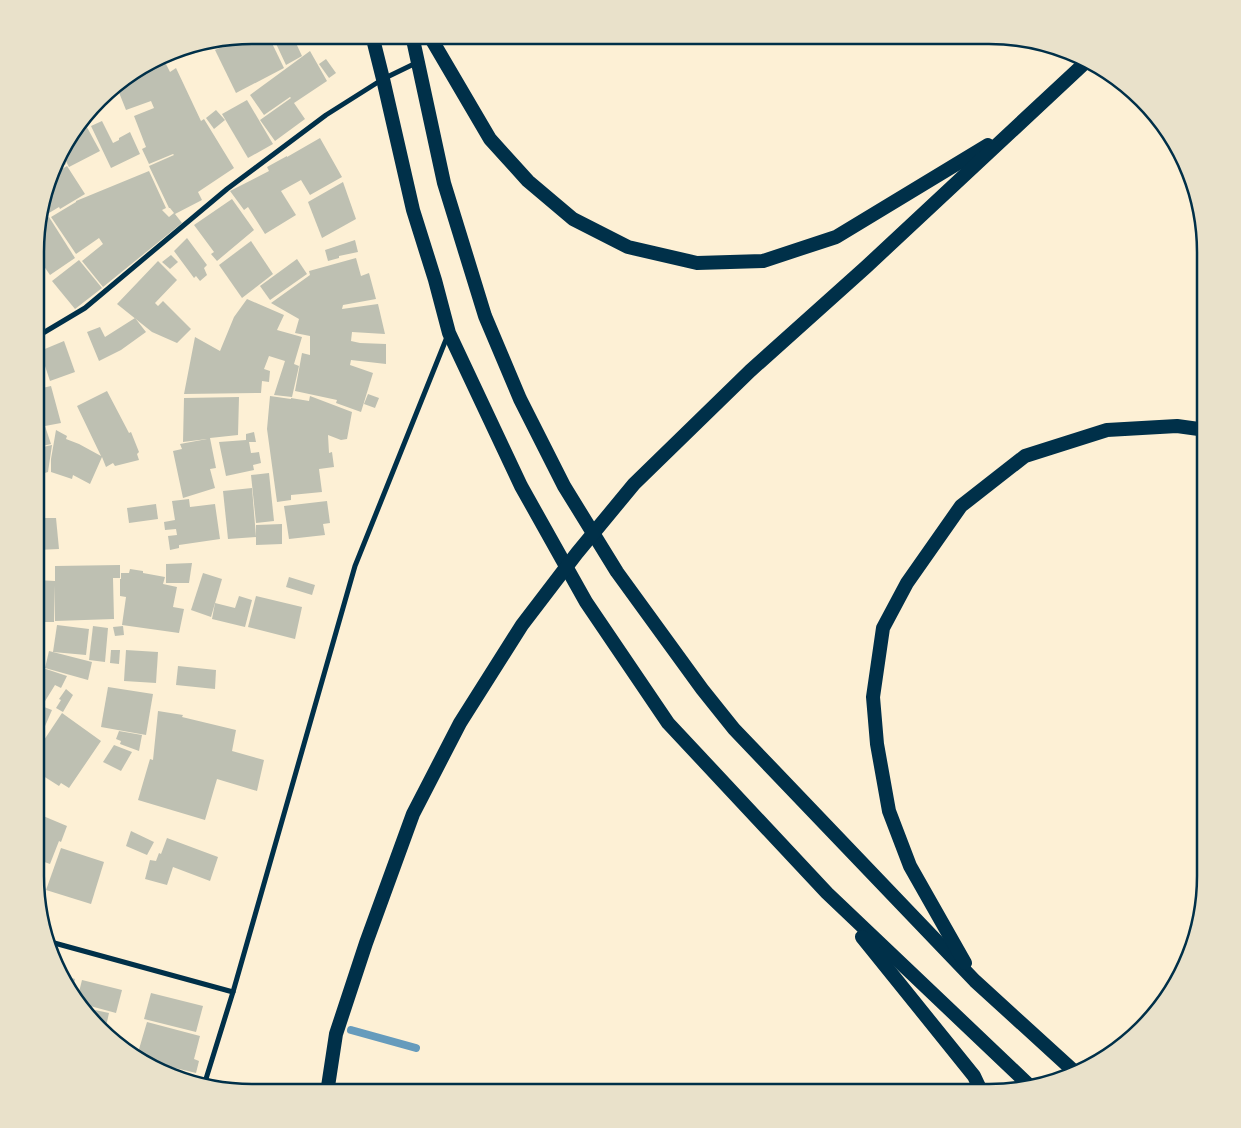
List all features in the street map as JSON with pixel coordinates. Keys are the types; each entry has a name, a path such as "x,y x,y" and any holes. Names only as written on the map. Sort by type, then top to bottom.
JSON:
{"highway":[{"path":"374,44 413,210 449,332 520,486 586,602 668,723 827,893 1025,1081"},
{"path":"414,44 444,183 485,316 520,399 564,486 617,572 702,689 734,728 975,981 1070,1068"},
{"path":"434,44 490,138 528,181 574,219 628,247 697,263 763,261 836,237 1014,129"},
{"path":"328,1084 336,1034 413,814 460,723 522,625 577,553 634,484 750,371 866,267 1082,66"},
{"path":"975,981 910,866 889,810 877,744 873,697 883,628 907,583 961,506 1025,456 1106,430 1177,426 1197,429"},
{"path":"827,893 974,1076 978,1084"}],"street":[{"path":"44,332 85,308 227,189 326,115 383,79 418,62"},
{"path":"206,1079 233,992 355,566 449,332"},
{"path":"55,943 233,992"}],"building":[{"path":"238,44 272,44 284,68 236,93 215,50 223,46"},
{"path":"276,44 296,44 302,56 286,65"},
{"path":"310,51 327,81 294,103 305,119 275,141 260,120 291,98 264,115 250,95"},
{"path":"326,59 336,73 329,78 319,64"},
{"path":"165,63 170,72 176,68 201,121 204,119 234,168 198,192 202,200 175,214 182,223 103,287 82,261 103,244 99,238 76,254 51,217 76,201 149,171 166,208 162,210 169,217 174,213 169,208 149,166 174,155 149,164 142,149 146,147 134,116 154,108 151,101 126,110 119,92 160,65"},
{"path":"247,100 273,144 248,158 222,114"},
{"path":"216,110 225,120 214,129 206,118"},
{"path":"102,121 113,143 130,132 140,154 111,168 91,126"},
{"path":"86,126 100,151 69,167 65,160"},
{"path":"320,138 342,177 310,195 301,180 281,191 296,215 265,234 248,207 244,210 230,191 269,171 267,167"},
{"path":"67,166 85,194 60,209 59,207 48,214 51,198 61,170"},
{"path":"343,182 356,219 322,238 308,202"},
{"path":"232,199 254,230 217,261 211,254 214,252 194,225"},
{"path":"49,217 75,258 50,275 44,266 44,238 47,218"},
{"path":"187,238 207,265 204,268 207,275 200,281 196,276 194,278 174,251"},
{"path":"355,240 358,252 339,256 339,258 328,261 325,250"},
{"path":"251,241 273,274 242,298 219,265"},
{"path":"171,255 178,262 170,269 162,262"},
{"path":"356,258 361,276 369,273 376,299 343,305 342,309 378,304 385,334 352,332 351,341 386,344 386,364 351,360 350,365 373,373 361,412 336,403 337,400 295,391 302,353 310,355 310,336 295,333 299,319 271,303 310,275 309,271"},
{"path":"297,259 307,274 270,300 260,286"},
{"path":"79,260 102,288 75,309 52,281"},
{"path":"158,261 177,280 155,303 158,306 163,301 191,329 177,343 152,332 117,304"},
{"path":"247,299 284,315 277,330 302,337 294,364 299,366 292,397 274,395 285,361 269,356 264,369 270,371 269,382 262,381 261,393 184,394 195,337 220,351 234,317"},
{"path":"135,318 146,332 121,350 99,361 87,332 100,327 105,337"},
{"path":"64,341 75,372 50,381 44,363 44,349"},
{"path":"51,386 61,423 45,426 51,444 44,446 44,388"},
{"path":"107,391 129,433 131,432 139,452 137,454 139,460 115,466 113,463 106,467 102,457 90,484 73,475 72,479 51,472 51,459 56,430 67,436 66,439 101,456 77,406"},
{"path":"368,394 379,398 375,408 364,404"},
{"path":"270,396 309,401 310,396 352,412 347,439 341,440 328,435 329,453 332,452 334,467 319,469 322,492 291,495 291,500 277,502 267,429"},
{"path":"239,397 238,435 210,438 216,468 210,469 215,488 183,498 173,451 182,449 180,444 207,439 183,442 184,398"},
{"path":"254,432 256,442 249,442 251,453 259,452 261,463 253,465 254,470 226,476 219,442 246,440 246,434"},
{"path":"52,445 48,472 44,473 44,447"},
{"path":"269,473 274,521 256,523 251,475"},
{"path":"252,488 256,537 228,539 223,491"},
{"path":"189,499 190,507 215,504 220,539 179,545 179,548 170,550 168,536 177,535 176,529 165,530 164,522 175,520 172,501"},
{"path":"327,501 330,523 323,524 325,535 289,539 284,506"},
{"path":"156,504 158,519 129,523 127,508"},
{"path":"44,518 56,518 59,549 44,550"},
{"path":"282,524 282,544 256,545 256,525"},
{"path":"192,563 189,583 166,583 166,564"},
{"path":"120,565 120,578 113,578 114,619 55,621 55,585 54,622 44,622 44,580 55,581 55,566"},
{"path":"130,569 165,577 163,584 177,587 173,607 184,609 179,633 122,625 126,597 120,596 120,579 121,573 129,573"},
{"path":"203,573 222,579 211,617 191,610"},
{"path":"289,577 315,585 312,595 286,587"},
{"path":"239,596 252,600 245,627 212,619 215,603 235,608"},
{"path":"256,596 302,607 295,639 248,627"},
{"path":"57,625 89,629 86,655 53,652"},
{"path":"93,626 108,628 105,662 89,660"},
{"path":"123,626 124,635 115,636 113,627"},
{"path":"111,650 120,650 119,664 110,663"},
{"path":"126,650 158,652 156,683 124,681"},
{"path":"49,651 92,662 88,680 45,668"},
{"path":"178,666 216,670 215,689 176,685"},
{"path":"44,668 67,676 61,688 55,685 44,703"},
{"path":"108,687 153,694 146,735 101,727"},
{"path":"66,689 73,695 63,712 56,708 61,700 59,699"},
{"path":"44,707 52,710 44,728"},
{"path":"158,711 183,715 182,717 236,730 232,751 264,760 257,791 217,779 205,820 138,800 150,759 153,760"},
{"path":"62,713 101,741 69,788 61,783 59,786 44,777 44,740"},
{"path":"119,731 142,735 139,751 120,744 121,741 116,739"},
{"path":"114,745 132,752 121,771 103,762"},
{"path":"44,816 67,826 50,864 44,862"},
{"path":"131,831 154,842 147,855 126,846"},
{"path":"167,838 218,857 210,881 173,867 167,885 145,879 150,860 156,861"},
{"path":"61,848 104,862 91,904 46,890"},
{"path":"82,980 122,990 116,1013 89,1006 79,992"},
{"path":"151,993 203,1006 196,1032 144,1019"},
{"path":"92,1009 109,1013 106,1024"},
{"path":"147,1022 200,1036 194,1059 199,1061 196,1073 168,1066 139,1051"}],"waterway":[{"path":"351,1030 416,1048"}]}
